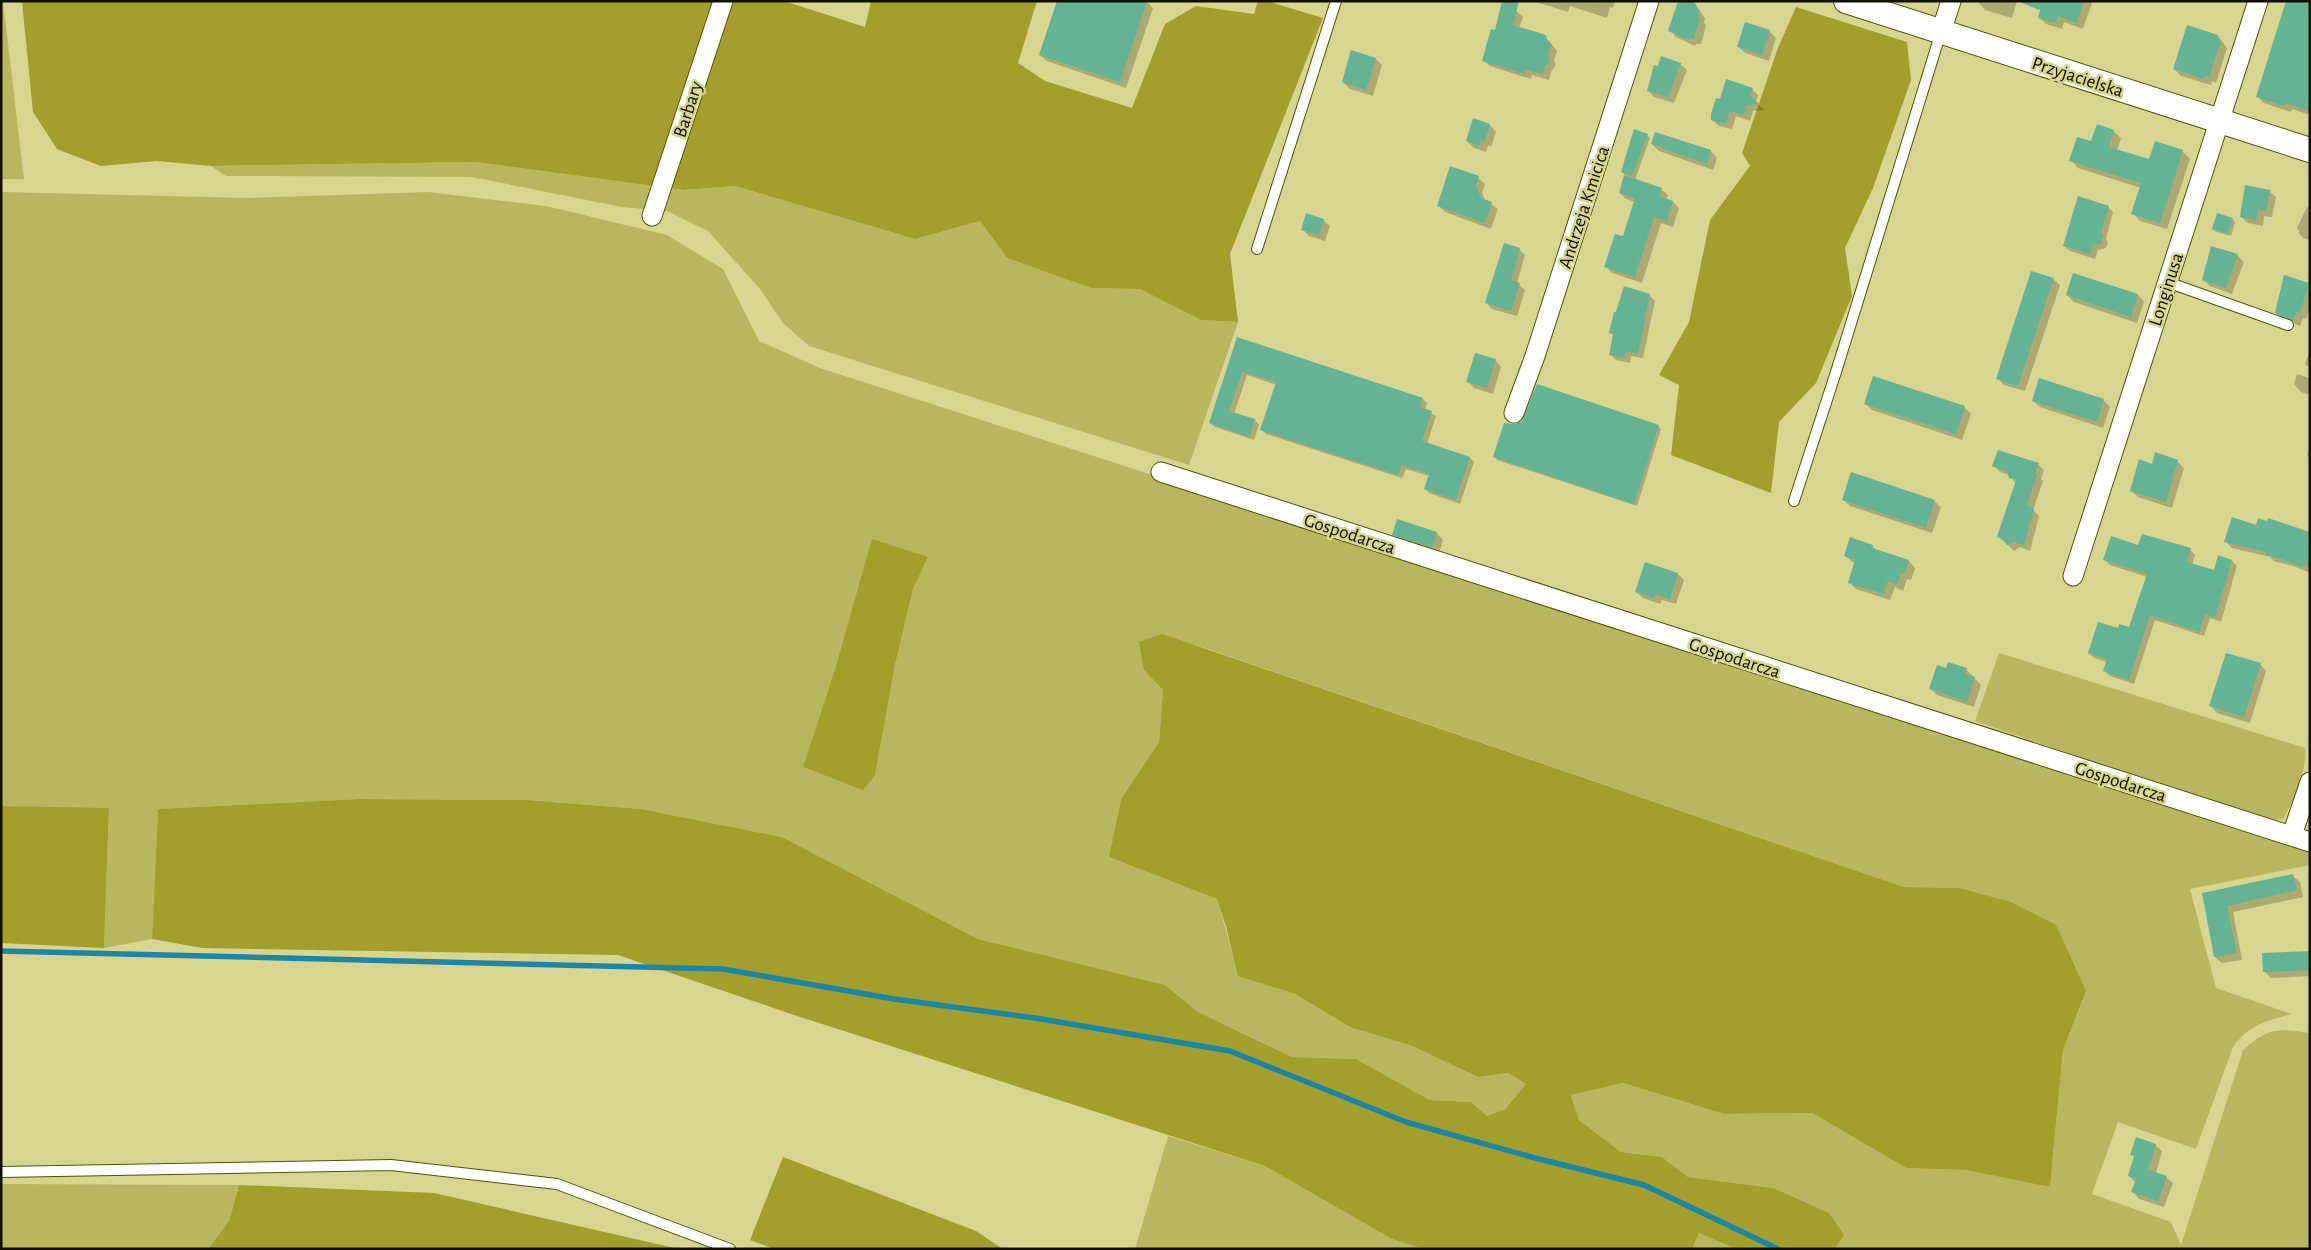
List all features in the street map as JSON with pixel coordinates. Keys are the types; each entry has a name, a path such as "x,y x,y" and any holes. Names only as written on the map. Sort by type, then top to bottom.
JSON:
{"street":[{"name":"Barbary","path":"652,216 723,1"},
{"name":"Andrzeja Kmicica","path":"1514,412 1535,356 1649,1"},
{"name":"Przyjacielska","path":"1846,1 2310,150"},
{"path":"1941,32 1951,1"},
{"name":"Longinusa","path":"2073,576 2258,1"},
{"name":"Gospodarcza","path":"1161,472 2301,839"},
{"path":"2301,839 2310,782"}],"lane":[{"path":"1257,249 1336,1"},
{"path":"1794,501 1941,32"},
{"path":"2167,282 2288,325"},
{"path":"1,1172 390,1165 557,1184 730,1249"}],"shaded area":[{"path":"1,1 3,1 24,179 1,179"},
{"path":"22,1 784,1 865,27 871,1 1037,1 1018,63 1045,81 1132,108 1165,24 1196,6 1254,14 1258,1 1267,1 1323,18 1230,254 1238,322 1201,320 1140,289 1091,288 1007,258 980,221 915,239 735,186 683,190 476,162 211,166 157,161 101,166 57,149 33,112"},
{"path":"1796,7 1907,42 1911,80 1873,188 1845,248 1852,296 1816,383 1779,422 1771,493 1671,455 1679,385 1659,375 1689,322 1710,220 1750,166 1742,153 1778,48"},
{"path":"476,162 683,190 735,186 915,239 980,221 1007,258 1091,288 1140,289 1201,320 1238,322 1189,465 809,346 783,323 760,289 708,231 667,211 622,207 472,177 226,176 211,166"},
{"path":"1,192 246,198 428,192 546,206 667,235 723,269 759,341 820,368 2310,847 2310,865 2190,889 2216,988 2292,1014 2259,1024 2239,1039 2233,1047 2196,1149 2118,1122 2092,1194 2171,1222 2181,1245 2243,1050 2259,1037 2273,1031 2289,1030 2309,1033 2310,1249 1835,1249 1844,1235 1773,1188 1688,1177 1662,1157 1621,1152 1579,1120 1571,1095 1623,1083 1724,1114 1812,1113 1906,1168 1965,1170 2050,1187 2063,1050 2086,991 1959,888 1904,887 1196,645 1144,670 1163,690 1159,742 1121,799 1109,857 1217,899 1239,976 1295,994 1350,1027 1412,1046 1478,1077 1508,1073 1526,1084 1505,1109 1487,1116 1471,1102 1430,1100 1356,1059 1292,1057 1198,1012 1165,985 978,939 782,837 641,809 527,800 359,799 158,809 152,939 104,948 109,809 1,806","holes":["928,557 913,589 895,665 875,776 863,789 803,767 836,666"]},
{"path":"872,539 928,557 913,589 895,665 875,776 863,790 803,767 836,666"},
{"path":"1162,634 1904,887 1959,888 2011,902 2056,925 2086,991 2063,1050 2050,1187 1965,1170 1906,1168 1812,1113 1724,1114 1623,1083 1571,1095 1579,1120 1621,1152 1662,1157 1688,1177 1773,1188 1829,1213 1844,1235 1835,1249 1736,1249 1699,1233 1692,1249 1422,1249 1390,1238 1265,1166 791,1014 618,955 202,948 152,939 158,809 359,799 527,800 641,809 782,837 978,939 1165,985 1198,1012 1292,1057 1356,1059 1430,1100 1471,1102 1487,1116 1505,1109 1526,1084 1508,1073 1478,1077 1412,1046 1350,1027 1295,994 1238,976 1217,899 1109,857 1121,799 1159,742 1163,690 1144,670 1139,642"},
{"path":"1999,653 2305,748 2302,775 2283,819 2273,821 2259,819 1975,721"},
{"path":"1,806 109,808 104,948 1,943"},
{"path":"1168,1136 1265,1166 1390,1238 1422,1249 1135,1249"},
{"path":"783,1157 976,1231 1003,1249 774,1249 750,1240"},
{"path":"1,1184 239,1185 229,1221 208,1249 1,1249"},
{"path":"239,1185 434,1193 679,1249 208,1249 229,1221"},
{"path":"1699,1233 1736,1249 1692,1249"}],"building":[{"path":"1057,1 1147,1 1120,82 1039,55"},
{"path":"1502,1 1519,1 1513,25 1546,35 1547,42 1552,44 1548,54 1550,58 1543,74 1526,70 1525,74 1482,61 1491,29 1495,30"},
{"path":"1678,1 1694,1 1699,11 1698,17 1700,18 1694,39 1690,38 1689,40 1668,31"},
{"path":"2022,1 2084,1 2077,23 2058,16 2055,23 2038,18 2040,10 2022,3"},
{"path":"2286,1 2310,1 2310,111 2285,103 2284,106 2256,97"},
{"path":"1745,22 1770,30 1762,55 1737,47"},
{"path":"2187,25 2218,35 2217,39 2221,41 2209,77 2205,76 2204,79 2173,69"},
{"path":"1351,50 1376,58 1366,90 1342,82"},
{"path":"1661,56 1681,63 1668,97 1647,91 1654,65 1658,66"},
{"path":"1726,79 1753,88 1750,95 1759,104 1747,105 1744,115 1730,111 1726,123 1720,123 1711,120 1711,114 1716,98 1720,99"},
{"path":"1473,118 1490,124 1485,141 1481,140 1479,146 1466,141"},
{"path":"2097,124 2114,130 2109,147 2149,159 2155,141 2183,150 2160,223 2131,214 2141,183 2069,161 2077,137 2091,141"},
{"path":"1634,129 1648,134 1632,176 1621,172"},
{"path":"1655,132 1711,150 1707,164 1651,144"},
{"path":"1450,166 1479,176 1476,186 1481,198 1492,202 1485,223 1437,206"},
{"path":"1624,175 1662,188 1659,196 1673,201 1667,221 1654,217 1635,277 1604,267 1615,234 1623,236 1635,198 1619,193"},
{"path":"2245,185 2270,190 2266,211 2258,210 2256,220 2240,217"},
{"path":"2078,196 2109,206 2101,233 2103,235 2101,243 2093,245 2090,254 2063,246"},
{"path":"1306,213 1324,219 1319,235 1301,230"},
{"path":"2217,213 2233,218 2228,234 2212,229"},
{"path":"1504,243 1520,248 1511,280 1520,283 1511,311 1485,303"},
{"path":"2211,246 2238,254 2226,288 2202,280"},
{"path":"2031,271 2054,278 2018,386 1996,379"},
{"path":"2073,273 2138,294 2131,317 2066,295"},
{"path":"2284,275 2309,283 2300,313 2296,312 2293,321 2275,313"},
{"path":"1624,286 1650,294 1638,354 1626,351 1625,358 1609,355 1613,334 1609,333 1614,312 1616,312"},
{"path":"1237,337 1423,398 1420,407 1432,411 1422,441 1470,457 1456,500 1424,489 1429,474 1401,465 1398,475 1260,430 1276,382 1242,372 1229,411 1255,419 1249,437 1209,423"},
{"path":"1475,353 1496,359 1487,388 1466,382"},
{"path":"1873,376 1965,406 1956,434 1864,404"},
{"path":"2039,378 2104,399 2097,422 2032,401"},
{"path":"1537,384 1659,425 1634,504 1493,457 1504,423 1515,424 1522,421"},
{"path":"1998,450 2039,463 2027,506 2034,509 2024,545 2013,542 2007,545 2003,539 1997,537 2016,480 2009,478 2007,472 1992,466"},
{"path":"2155,452 2178,460 2166,502 2130,491 2139,459 2152,464"},
{"path":"1851,472 1935,500 1926,528 1842,500"},
{"path":"2232,517 2256,525 2258,518 2267,521 2268,518 2310,532 2310,566 2304,564 2303,568 2285,560 2266,555 2267,552 2224,542"},
{"path":"1397,519 1437,532 1432,547 1392,535"},
{"path":"2142,534 2191,548 2187,562 2214,570 2218,555 2232,560 2215,618 2205,614 2199,632 2150,615 2129,680 2103,671 2107,659 2088,653 2098,622 2118,628 2119,624 2129,627 2147,574 2103,560 2111,536 2138,545"},
{"path":"1850,537 1873,545 1872,548 1909,560 1904,574 1901,573 1897,585 1888,581 1884,594 1848,583 1855,560 1844,556"},
{"path":"1645,562 1678,573 1670,599 1655,594 1654,598 1635,592"},
{"path":"2226,653 2261,663 2244,717 2209,706"},
{"path":"1948,662 1967,668 1965,674 1975,677 1967,702 1929,689 1937,665 1946,668"},
{"path":"2293,874 2297,890 2227,906 2237,953 2214,957 2202,893"},
{"path":"2310,951 2310,970 2263,972 2262,953"},
{"path":"2136,1137 2156,1144 2148,1170 2167,1176 2158,1201 2131,1192 2136,1179 2128,1176 2134,1156 2130,1155"}],"waterway":[{"path":"1,951 723,969 894,999 1035,1018 1230,1051 1406,1122 1535,1158 1644,1185 1778,1249"}]}
